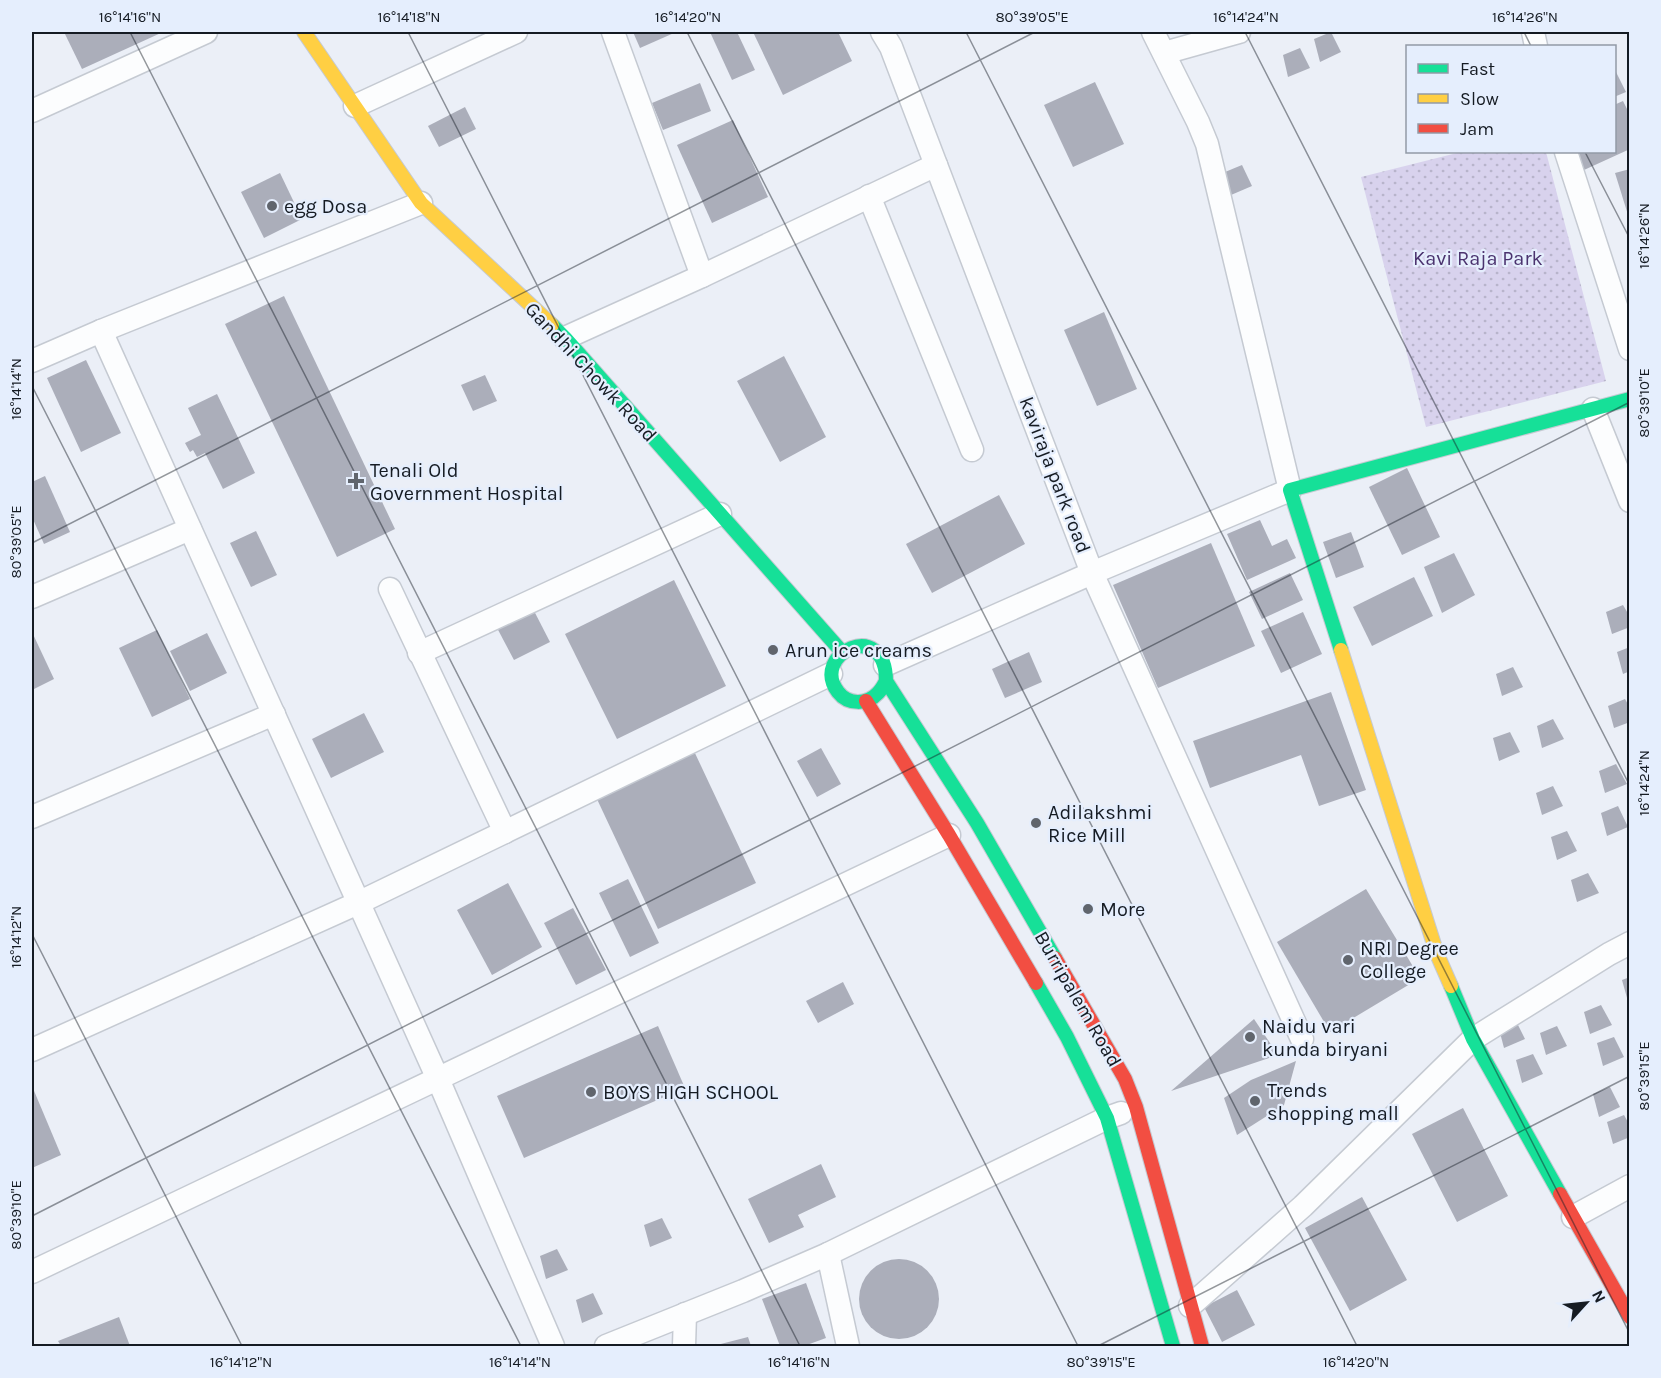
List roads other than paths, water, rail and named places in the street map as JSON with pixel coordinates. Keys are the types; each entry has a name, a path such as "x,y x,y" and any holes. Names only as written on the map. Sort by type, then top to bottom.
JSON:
{"main road":[{"name":"Gandhi Chowk Road","path":"304,32 421,203 565,338 842,652"},
{"path":"1629,399 1290,490 1437,954 1473,1039 1629,1317"},
{"path":"860,646 878,653 885,673 881,691 875,698 856,702 848,700 834,687 831,674 835,660 842,652 850,647 860,646"},
{"name":"Burripalem Road","path":"885,673 983,833 1125,1079 1136,1107 1202,1347"},
{"name":"Burripalem Road","path":"866,701 949,836 1067,1037 1107,1118 1173,1347"}],"street":[{"path":"32,111 206,32"},
{"path":"355,106 516,32"},
{"path":"613,32 702,276"},
{"name":"kaviraja park road","path":"885,32 1092,573 885,673"},
{"path":"1153,32 1207,144 1290,490 1092,573 1302,1039"},
{"path":"1164,53 1239,32"},
{"path":"1566,153 1629,348"},
{"path":"565,338 936,165"},
{"path":"869,196 972,450"},
{"path":"32,361 101,331 421,203"},
{"path":"101,331 438,1079 553,1347"},
{"path":"1593,409 1629,501"},
{"path":"419,653 720,514"},
{"path":"32,597 190,529"},
{"path":"390,589 505,832"},
{"path":"32,1050 358,903 831,674"},
{"path":"32,818 273,714"},
{"path":"32,1272 949,836"},
{"path":"1190,1306 1302,1206 1473,1039 1629,943"},
{"path":"606,1347 742,1292 828,1254 1107,1118 1136,1107"},
{"path":"1573,1217 1629,1186"},
{"path":"828,1254 848,1347"},
{"path":"684,1347 685,1314"}],"place":[{"name":"egg Dosa","path":"272,206"},
{"name":"Tenali Old Government Hospital","path":"356,481"},
{"name":"Arun ice creams","path":"773,650"},
{"name":"Adilakshmi Rice Mill","path":"1036,823"},
{"name":"More","path":"1088,909"},
{"name":"NRI Degree College","path":"1348,960"},
{"name":"Naidu vari kunda biryani","path":"1250,1037"},
{"name":"BOYS HIGH SCHOOL","path":"591,1092"},
{"name":"Trends shopping mall","path":"1255,1101"}],"park label":[{"name":"Kavi Raja Park","path":"1478,258"}]}
